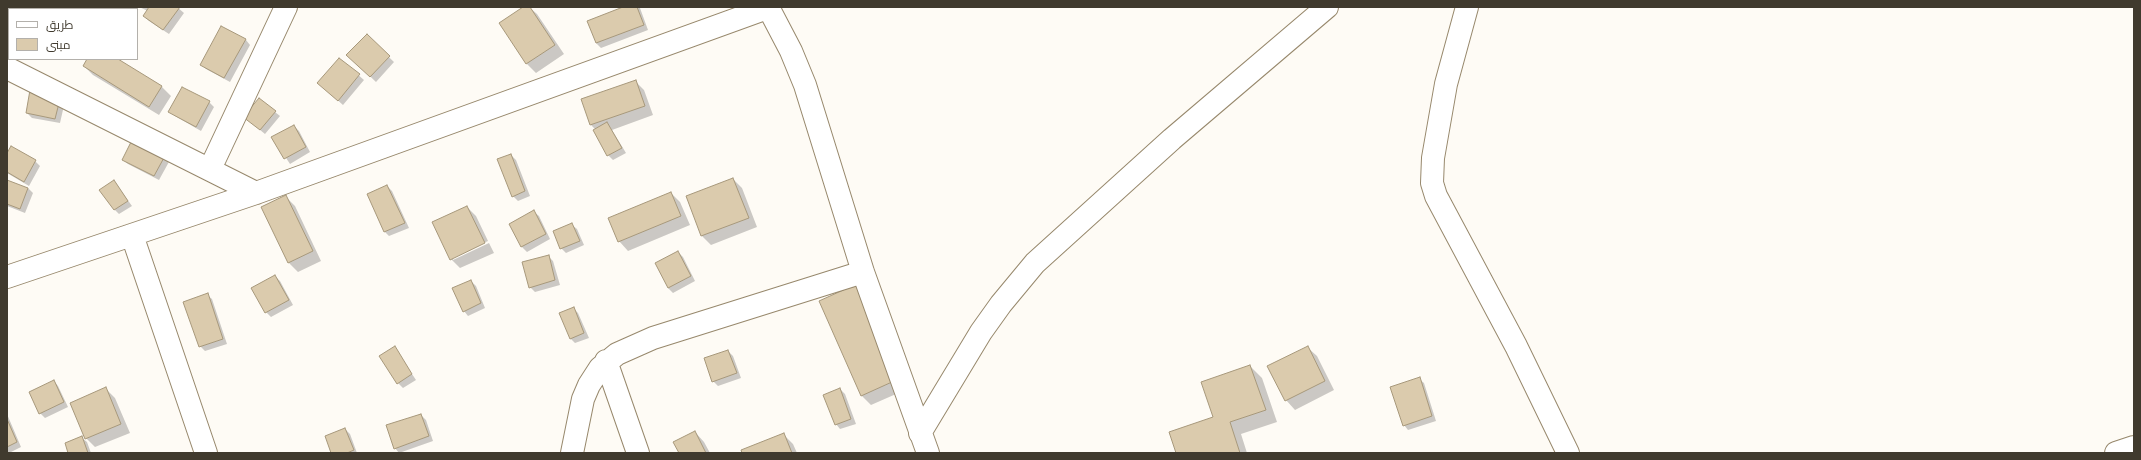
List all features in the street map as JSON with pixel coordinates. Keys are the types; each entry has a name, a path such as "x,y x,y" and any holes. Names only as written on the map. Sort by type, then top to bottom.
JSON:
{"street":[{"path":"210,169 286,7"},
{"path":"7,277 256,193 769,7 791,51 805,85 863,272 928,453"},
{"path":"920,433 981,332 1001,304 1035,263 1172,139 1327,7"},
{"path":"1467,7 1446,84 1433,158 1432,183 1436,196 1516,346 1568,453"},
{"path":"7,68 256,193"},
{"path":"132,235 206,453"},
{"path":"572,453 583,398 593,376 606,361 627,349 653,338 863,272"},
{"path":"606,361 638,453"},
{"path":"2116,453 2134,447"}],"building":[{"path":"31,7 64,7 64,8"},
{"path":"149,7 180,7 163,30 143,16"},
{"path":"523,7 530,7 555,45 526,64 499,23"},
{"path":"623,7 637,7 644,25 596,43 587,21"},
{"path":"221,26 246,39 224,78 200,65"},
{"path":"367,34 390,56 370,77 346,55"},
{"path":"339,58 360,74 338,101 317,83"},
{"path":"86,60 120,60 162,86 149,107 83,66"},
{"path":"636,80 645,106 590,125 581,99"},
{"path":"182,87 210,101 196,127 168,112"},
{"path":"30,90 61,95 55,119 26,113"},
{"path":"259,98 276,111 260,130 243,117"},
{"path":"607,122 622,148 607,156 593,130"},
{"path":"294,125 306,147 284,159 271,137"},
{"path":"133,138 166,154 154,176 122,160"},
{"path":"11,146 36,160 24,182 7,172 7,153"},
{"path":"511,154 525,191 512,197 497,159"},
{"path":"733,178 749,218 701,236 686,196"},
{"path":"7,180 28,188 20,209 7,204"},
{"path":"114,180 128,201 114,210 99,190"},
{"path":"387,185 405,223 384,232 367,194"},
{"path":"671,192 681,216 618,242 608,218"},
{"path":"286,195 313,251 288,263 261,207"},
{"path":"467,206 485,243 450,260 432,222"},
{"path":"534,210 546,234 521,247 509,224"},
{"path":"572,223 580,241 560,249 553,231"},
{"path":"678,251 691,276 668,288 655,263"},
{"path":"549,255 555,280 529,288 522,262"},
{"path":"275,275 289,300 265,313 251,288"},
{"path":"471,280 481,303 463,312 452,288"},
{"path":"861,282 903,377 861,396 819,301"},
{"path":"208,293 223,339 199,347 183,302"},
{"path":"574,307 584,333 570,339 559,313"},
{"path":"395,346 412,374 397,384 379,356"},
{"path":"1308,346 1325,381 1285,401 1267,366"},
{"path":"728,350 737,373 712,382 704,358"},
{"path":"1250,365 1266,410 1230,422 1240,453 1176,453 1169,432 1213,417 1201,382"},
{"path":"1420,377 1432,416 1403,426 1390,387"},
{"path":"54,380 64,402 39,414 29,392"},
{"path":"106,387 121,424 85,439 70,403"},
{"path":"840,388 851,419 835,425 823,395"},
{"path":"421,414 429,436 394,449 386,425"},
{"path":"7,419 17,442 7,447"},
{"path":"345,428 354,450 347,453 331,453 325,436"},
{"path":"695,431 706,453 679,453 673,442"},
{"path":"784,433 792,453 742,453 741,450"},
{"path":"82,436 88,453 68,453 65,443"}]}
